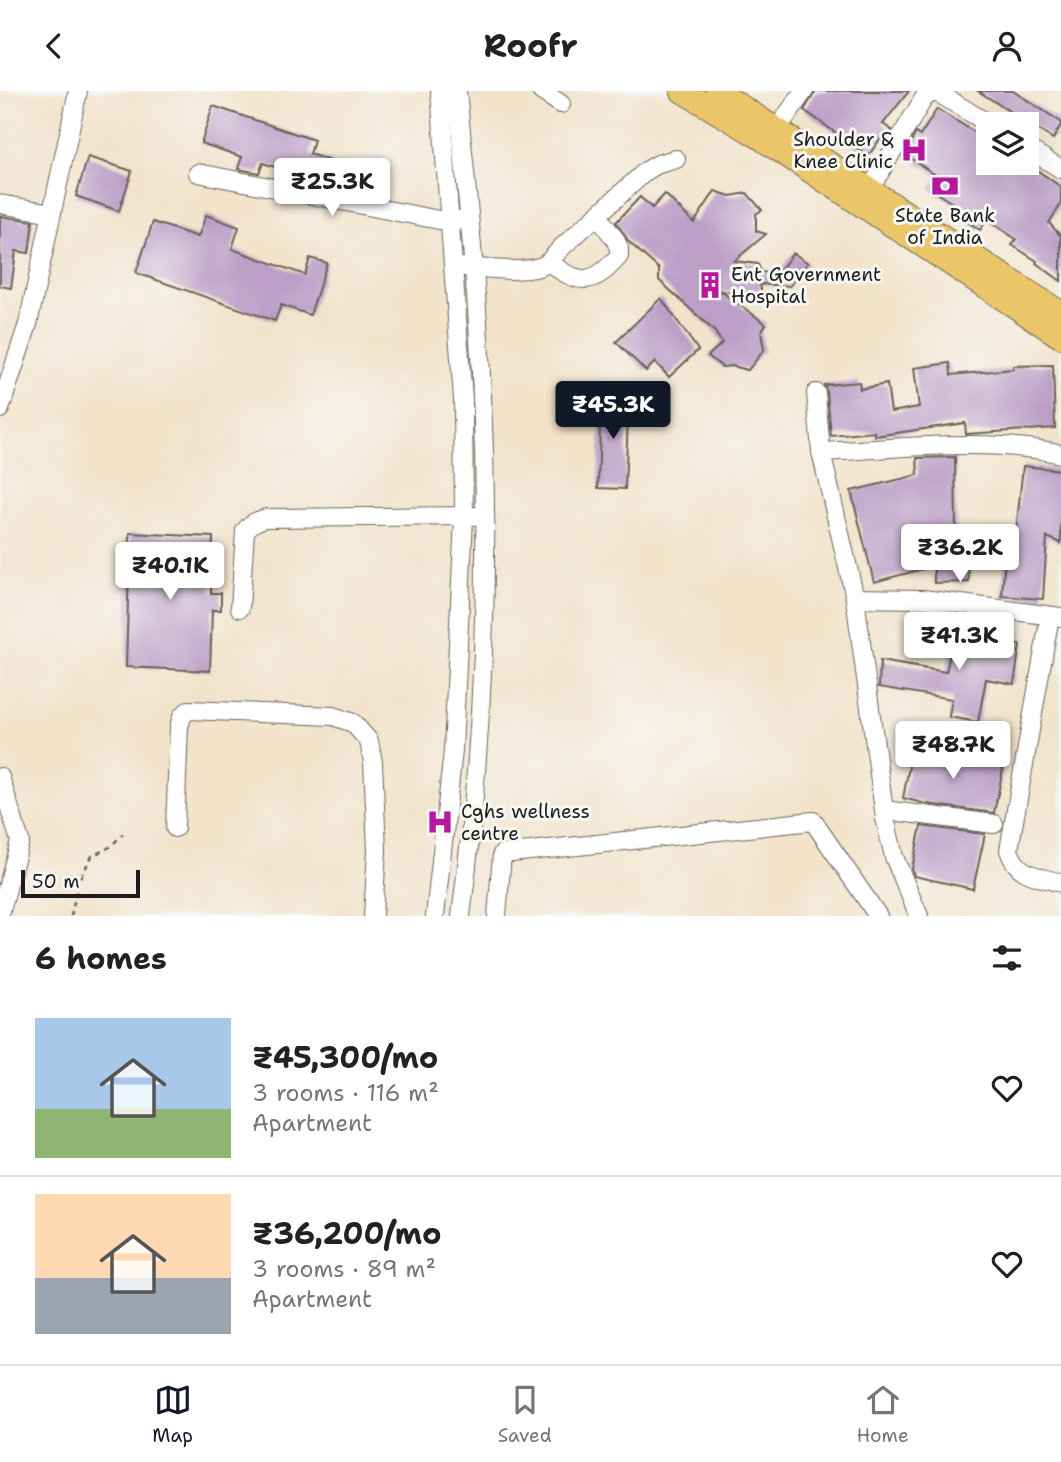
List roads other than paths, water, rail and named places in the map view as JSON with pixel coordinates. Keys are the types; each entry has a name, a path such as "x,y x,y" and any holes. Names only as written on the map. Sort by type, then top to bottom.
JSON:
{"main road":[{"path":"682,91 756,135 1061,337"},
{"path":"718,91 1061,313"}],"street":[{"path":"0,409 28,324 78,91"},
{"path":"440,91 460,220 474,267 482,399 485,516 478,756 461,916"},
{"path":"435,916 453,751 464,517 463,399 453,266 460,220 457,91"},
{"path":"541,91 561,104"},
{"path":"777,129 804,91"},
{"path":"870,189 924,98 931,93 938,93 976,116"},
{"path":"1039,155 1061,169"},
{"path":"453,266 522,269 539,267 549,262 646,171 676,159"},
{"path":"198,173 460,220"},
{"path":"0,204 52,213"},
{"path":"549,262 562,273 586,280 598,277 613,263 619,256 619,248 597,215"},
{"path":"816,393 821,452 855,598 884,810 894,857 919,916"},
{"path":"821,452 988,446 1045,450 1061,454"},
{"path":"240,608 245,531 251,523 258,520 485,516"},
{"path":"855,598 923,599 1055,617 1009,850 1013,863 1022,871 1061,883"},
{"path":"175,828 179,727 181,716 189,710 334,716 353,723 369,741 373,762 377,850 373,916"},
{"path":"0,777 20,841 0,914"},
{"path":"884,810 995,824"},
{"path":"497,916 502,854 813,821 878,916"}],"place":[{"name":"Shoulder & Knee Clinic","path":"914,150"},
{"name":"State Bank of India","path":"945,186"},
{"name":"Ent Government Hospital","path":"710,285"},
{"name":"Cghs wellness centre","path":"440,822"}]}
